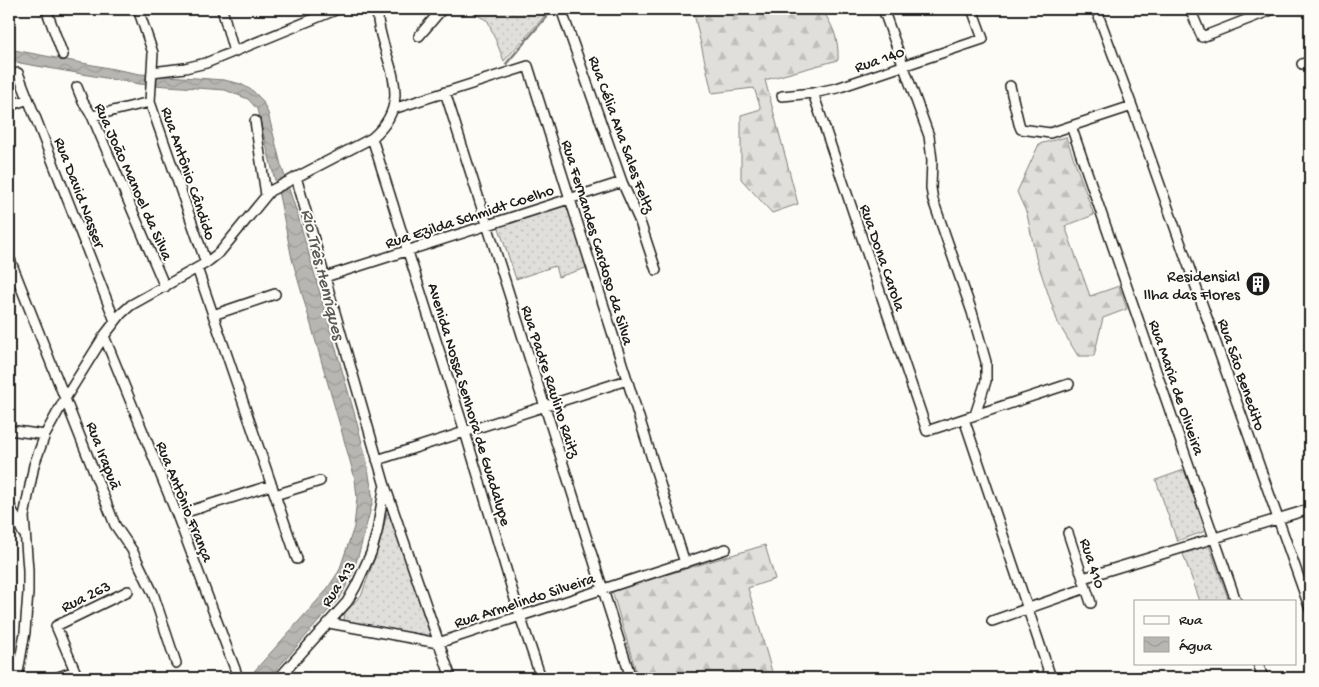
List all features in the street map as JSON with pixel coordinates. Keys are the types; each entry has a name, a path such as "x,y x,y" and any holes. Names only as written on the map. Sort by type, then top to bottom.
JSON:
{"street":[{"path":"46,9 63,55"},
{"path":"92,116 150,98 152,48 138,9"},
{"path":"222,9 234,52"},
{"path":"151,73 196,67 338,9"},
{"path":"17,678 24,640 28,593 24,517 26,499 35,460 45,435 104,336 115,321 131,306 206,263 225,248 266,194 274,188 372,138 382,127 393,108 396,89 381,36 377,9"},
{"path":"419,36 442,9"},
{"name":"Rua Célia Ana Sales Feltz","path":"561,9 622,182 640,222 656,270"},
{"path":"883,9 929,136 933,200 972,312 986,362 986,381 976,415"},
{"name":"Rua 140","path":"782,96 813,94 842,86 983,38 972,9"},
{"name":"Rua São Benedito","path":"1096,9 1310,610"},
{"path":"1190,9 1202,37 1274,9"},
{"name":"Rua Fernandes Cardoso da Silva","path":"393,108 528,66 685,563"},
{"name":"Rua David Nasser","path":"18,73 115,321"},
{"path":"1010,86 1018,124 1022,129 1050,133 1132,106"},
{"name":"Rua João Manoel da Silva","path":"77,87 83,102 92,116 165,287"},
{"name":"Rua Padre Raulino Raitz","path":"445,92 631,678"},
{"name":"Rua Dona Carola","path":"813,94 927,431 964,419"},
{"name":"Rua Antônio Cândido","path":"150,98 206,263"},
{"path":"9,106 28,99"},
{"path":"254,121 266,194"},
{"name":"Rua Maria de Oliveira","path":"1071,126 1236,600"},
{"name":"Avenida Nossa Senhora de Guadalupe","path":"372,138 465,432 520,616 541,678"},
{"path":"294,178 325,277 384,486 450,678"},
{"name":"Rua Ezilda Schmidt Coelho","path":"325,277 622,182"},
{"name":"Rua Irapuã","path":"9,257 116,525 132,550 153,593 176,663"},
{"path":"197,268 297,558"},
{"path":"213,315 275,294"},
{"name":"Rua Antônio França","path":"104,336 177,515 238,677"},
{"path":"377,460 627,380"},
{"path":"1051,678 964,419 1069,384"},
{"path":"9,430 45,435"},
{"path":"275,495 320,481"},
{"path":"177,515 272,485"},
{"name":"Rua 413","path":"279,678 347,602 365,569 377,532 384,486"},
{"path":"9,504 25,538"},
{"path":"1083,578 1310,509"},
{"name":"Rua 410","path":"1068,534 1091,603"},
{"name":"Rua Armelindo Silveira","path":"329,623 438,643 726,549"},
{"path":"992,621 1086,588"},
{"name":"Rua 263","path":"76,674 56,626 128,591"},
{"path":"1258,664 1263,678"},
{"path":"56,678 76,674"}],"green space":[{"path":"466,9 549,9 504,61 488,21"},
{"path":"693,9 822,9 829,21 836,39 838,60 765,80 798,204 772,213 741,179 741,115 761,109 754,88 712,93"},
{"path":"1066,137 1094,215 1065,226 1090,296 1119,286 1127,309 1103,318 1094,356 1078,356 1058,323 1036,258 1027,214 1017,192 1039,144"},
{"path":"567,203 589,267 558,277 555,266 516,279 498,225"},
{"path":"1184,470 1206,531 1177,541 1156,480"},
{"path":"387,513 391,515 431,637 346,622 344,620 345,613 362,594 379,546"},
{"path":"765,545 775,579 748,588 772,672 754,678 638,678 612,591"},
{"path":"1209,545 1229,600 1200,600 1183,554"}],"water":[{"path":"9,49 140,74 224,80 241,84 253,91 262,100 268,113 281,165 298,216 354,412 367,462 373,500 353,572 341,596 269,678 248,678 325,592 339,571 354,527 357,498 355,479 292,259 280,200 257,109 248,99 225,90 139,84 20,63 9,60"}],"waterway":[{"path":"506,64 553,9"}],"place":[{"name":"Residensial Ilha das Flores","path":"1258,284"}],"water label":[{"name":"Rio Três Henriques","path":"324,274"}]}
